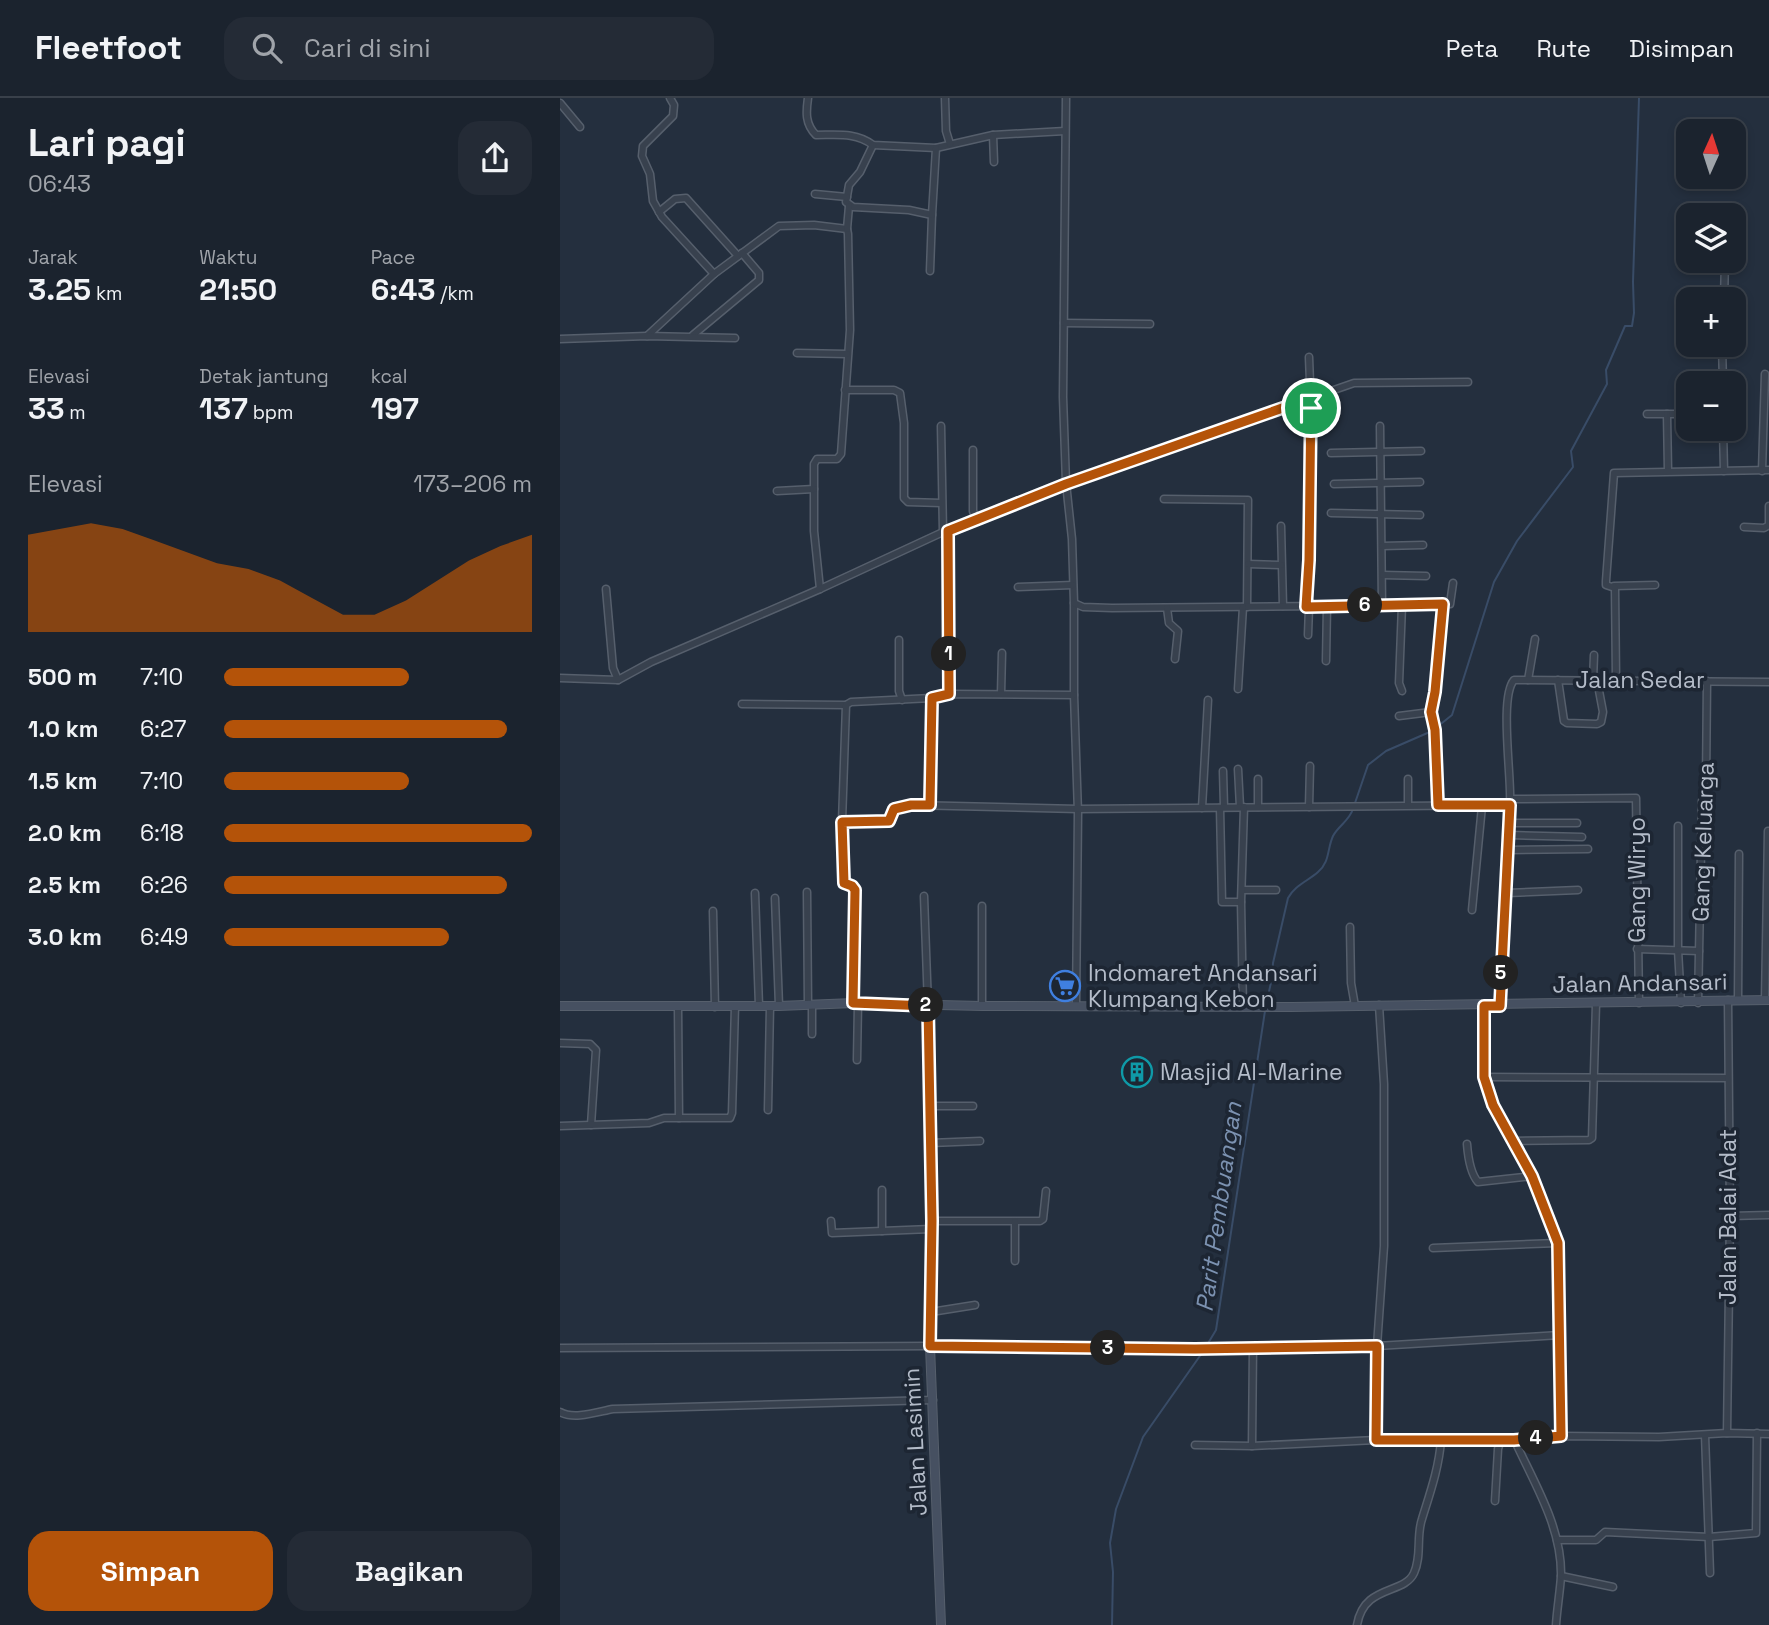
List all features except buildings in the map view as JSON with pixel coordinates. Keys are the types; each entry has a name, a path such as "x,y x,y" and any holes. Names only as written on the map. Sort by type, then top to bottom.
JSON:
{"street":[{"path":"670,98 674,105 673,116 641,151 650,174 653,201 659,212 714,274"},
{"path":"808,98 808,125 816,135 852,135 873,145 936,148 993,135 1065,131"},
{"path":"946,98 946,131 950,144"},
{"path":"1066,98 1064,323 1066,484 1072,539 1078,809 1076,1006"},
{"path":"560,103 580,127"},
{"path":"993,135 994,162"},
{"path":"820,589 814,531 815,461 837,459 841,454 850,330 847,229 849,206 846,197 849,185 860,172 873,145"},
{"path":"930,271 936,148"},
{"path":"815,194 846,197"},
{"path":"659,212 675,199 686,198 761,275 759,280 691,335"},
{"path":"849,206 932,215"},
{"path":"647,336 714,274 779,226 814,225 847,229"},
{"path":"1064,323 1150,324"},
{"path":"560,339 691,335 735,338"},
{"path":"797,353 847,354"},
{"path":"1308,635 1310,357"},
{"path":"1655,585 1606,585 1614,473 1765,470 1765,374"},
{"path":"560,678 618,680 945,532 1066,484 1311,404 1354,383 1468,382"},
{"path":"845,390 894,390 901,393 904,423 904,498 908,502 941,503"},
{"path":"1647,414 1676,414"},
{"path":"1667,414 1668,471"},
{"path":"941,426 941,503 945,532 949,694"},
{"path":"1380,426 1384,575 1382,605"},
{"path":"1723,441 1724,471"},
{"path":"973,450 973,511 976,520"},
{"path":"1331,453 1421,451"},
{"path":"1334,484 1420,482"},
{"path":"777,491 814,489"},
{"path":"1164,499 1248,500 1248,564 1238,689"},
{"path":"1744,527 1764,528 1769,525 1769,506"},
{"path":"1331,513 1420,515"},
{"path":"1281,526 1283,606"},
{"path":"1382,546 1423,545"},
{"path":"1248,564 1280,565"},
{"path":"1384,575 1426,576"},
{"path":"1074,603 1083,607 1167,608 1450,604 1453,583"},
{"path":"1018,587 1073,585"},
{"path":"1614,586 1616,679"},
{"path":"606,589 612,668 618,680"},
{"path":"1438,805 1435,730 1431,712 1443,604"},
{"path":"1402,605 1399,683 1402,691"},
{"path":"1326,661 1327,606"},
{"path":"1167,608 1169,623 1178,631 1175,659"},
{"path":"1528,680 1535,639"},
{"path":"898,640 902,700"},
{"path":"1001,694 1002,653"},
{"path":"1558,680 1564,721 1597,724 1601,722 1603,712 1595,680 1594,655"},
{"name":"Jalan Sedar","path":"1511,802 1507,728 1511,681 1616,679 1769,682"},
{"name":"Gang Keluarga","path":"1698,1003 1707,681"},
{"path":"742,704 846,705 851,702 932,698 949,694 1074,695"},
{"path":"930,805 932,698"},
{"path":"1202,808 1208,700"},
{"path":"846,705 842,822 844,883 855,890 857,1060"},
{"path":"1399,716 1431,712"},
{"path":"1309,807 1310,765"},
{"path":"1238,769 1242,807 1243,1007"},
{"path":"1223,771 1222,902 1241,902"},
{"path":"1258,779 1258,807"},
{"path":"1408,779 1408,806"},
{"name":"Gang Wiryo","path":"1511,802 1636,798 1639,1003"},
{"path":"842,822 889,821 894,809 911,805 1078,809 1482,806 1511,802 1500,1006"},
{"path":"1472,910 1482,806"},
{"path":"1510,823 1577,823"},
{"path":"1678,826 1678,950 1681,1003"},
{"path":"1767,1000 1768,831"},
{"path":"1510,835 1582,837"},
{"path":"1509,850 1588,849"},
{"path":"1738,1000 1739,854"},
{"path":"1242,890 1276,890"},
{"path":"1507,893 1578,890"},
{"path":"807,892 812,1034"},
{"path":"755,893 759,1006"},
{"path":"925,897 928,1006"},
{"path":"768,1110 775,1006 775,898"},
{"path":"982,906 982,1006"},
{"path":"713,911 715,1007"},
{"path":"1350,927 1351,983 1355,1006"},
{"path":"1637,949 1699,951"},
{"name":"Jalan Balai Adat","path":"1727,1433 1730,1216 1728,1000"},
{"name":"Jalan Andansari","path":"560,1006 715,1007 856,1003 928,1006 1500,1006 1767,1000"},
{"path":"1514,1141 1589,1140 1592,1135 1596,1003"},
{"path":"1376,1440 1377,1346 1384,1246 1384,1084 1379,1005"},
{"path":"560,1126 649,1123 664,1118 730,1118 733,1113 735,1006"},
{"name":"Jalan Lasimin","path":"928,1006 930,1346 942,1625"},
{"path":"1484,1006 1484,1077 1493,1105 1532,1176 1558,1243 1561,1436"},
{"path":"678,1007 679,1118"},
{"path":"560,1043 590,1044 596,1050 591,1125"},
{"path":"1484,1077 1728,1078"},
{"path":"929,1106 973,1106"},
{"path":"930,1143 980,1141"},
{"path":"1467,1144 1468,1158 1478,1182 1532,1176"},
{"path":"882,1190 882,1231"},
{"path":"831,1221 832,1233 875,1233 931,1225 1035,1222 1043,1219 1046,1191"},
{"path":"1730,1216 1769,1215"},
{"path":"1015,1222 1015,1261"},
{"path":"1433,1248 1558,1243"},
{"path":"931,1312 975,1305"},
{"path":"560,1348 930,1346 1195,1349 1377,1346 1560,1335"},
{"path":"1252,1446 1253,1346"},
{"path":"560,1412 577,1415 613,1409 933,1400"},
{"path":"1557,1540 1596,1539 1605,1532 1709,1537 1754,1534 1757,1531 1757,1433"},
{"path":"1195,1445 1769,1434"},
{"path":"1705,1435 1710,1573"},
{"path":"1495,1501 1501,1439"},
{"path":"1357,1625 1363,1608 1370,1601 1387,1589 1405,1583 1415,1572 1420,1547 1421,1519 1439,1463 1441,1440"},
{"path":"1514,1440 1552,1521 1557,1540 1561,1576 1556,1625"},
{"path":"1561,1576 1613,1587"}],"waterway":[{"name":"Parit Pembuangan","path":"1437,727 1452,715 1494,582 1517,541 1573,467 1571,451 1607,384 1606,370 1625,326 1632,326 1639,98"},
{"name":"Parit Pembuangan","path":"1355,803 1368,765 1386,751 1432,731"},
{"name":"Parit Pembuangan","path":"1266,1005 1288,898 1298,886 1322,868 1333,836 1353,809"},
{"name":"Parit Pembuangan","path":"1207,1345 1216,1330 1265,1011"},
{"name":"Parit Pembuangan","path":"1112,1625 1113,1572 1110,1543 1116,1509 1143,1437 1202,1353"}],"place":[{"name":"Indomaret Andansari Klumpang Kebon","path":"1065,986"},
{"name":"Masjid Al-Marine","path":"1137,1072"}],"route":[{"path":"1311,398 1311,408 1306,607 1443,604 1431,712 1435,730 1438,805 1510,805 1500,1006 1484,1006 1484,1077 1493,1105 1532,1176 1558,1243 1561,1436 1514,1440 1376,1440 1377,1346 1195,1349 930,1346 932,1221 928,1006 853,1003 855,890 844,883 842,822 889,821 894,809 930,805 932,698 949,694 948,531 1066,484 1311,398"}]}
